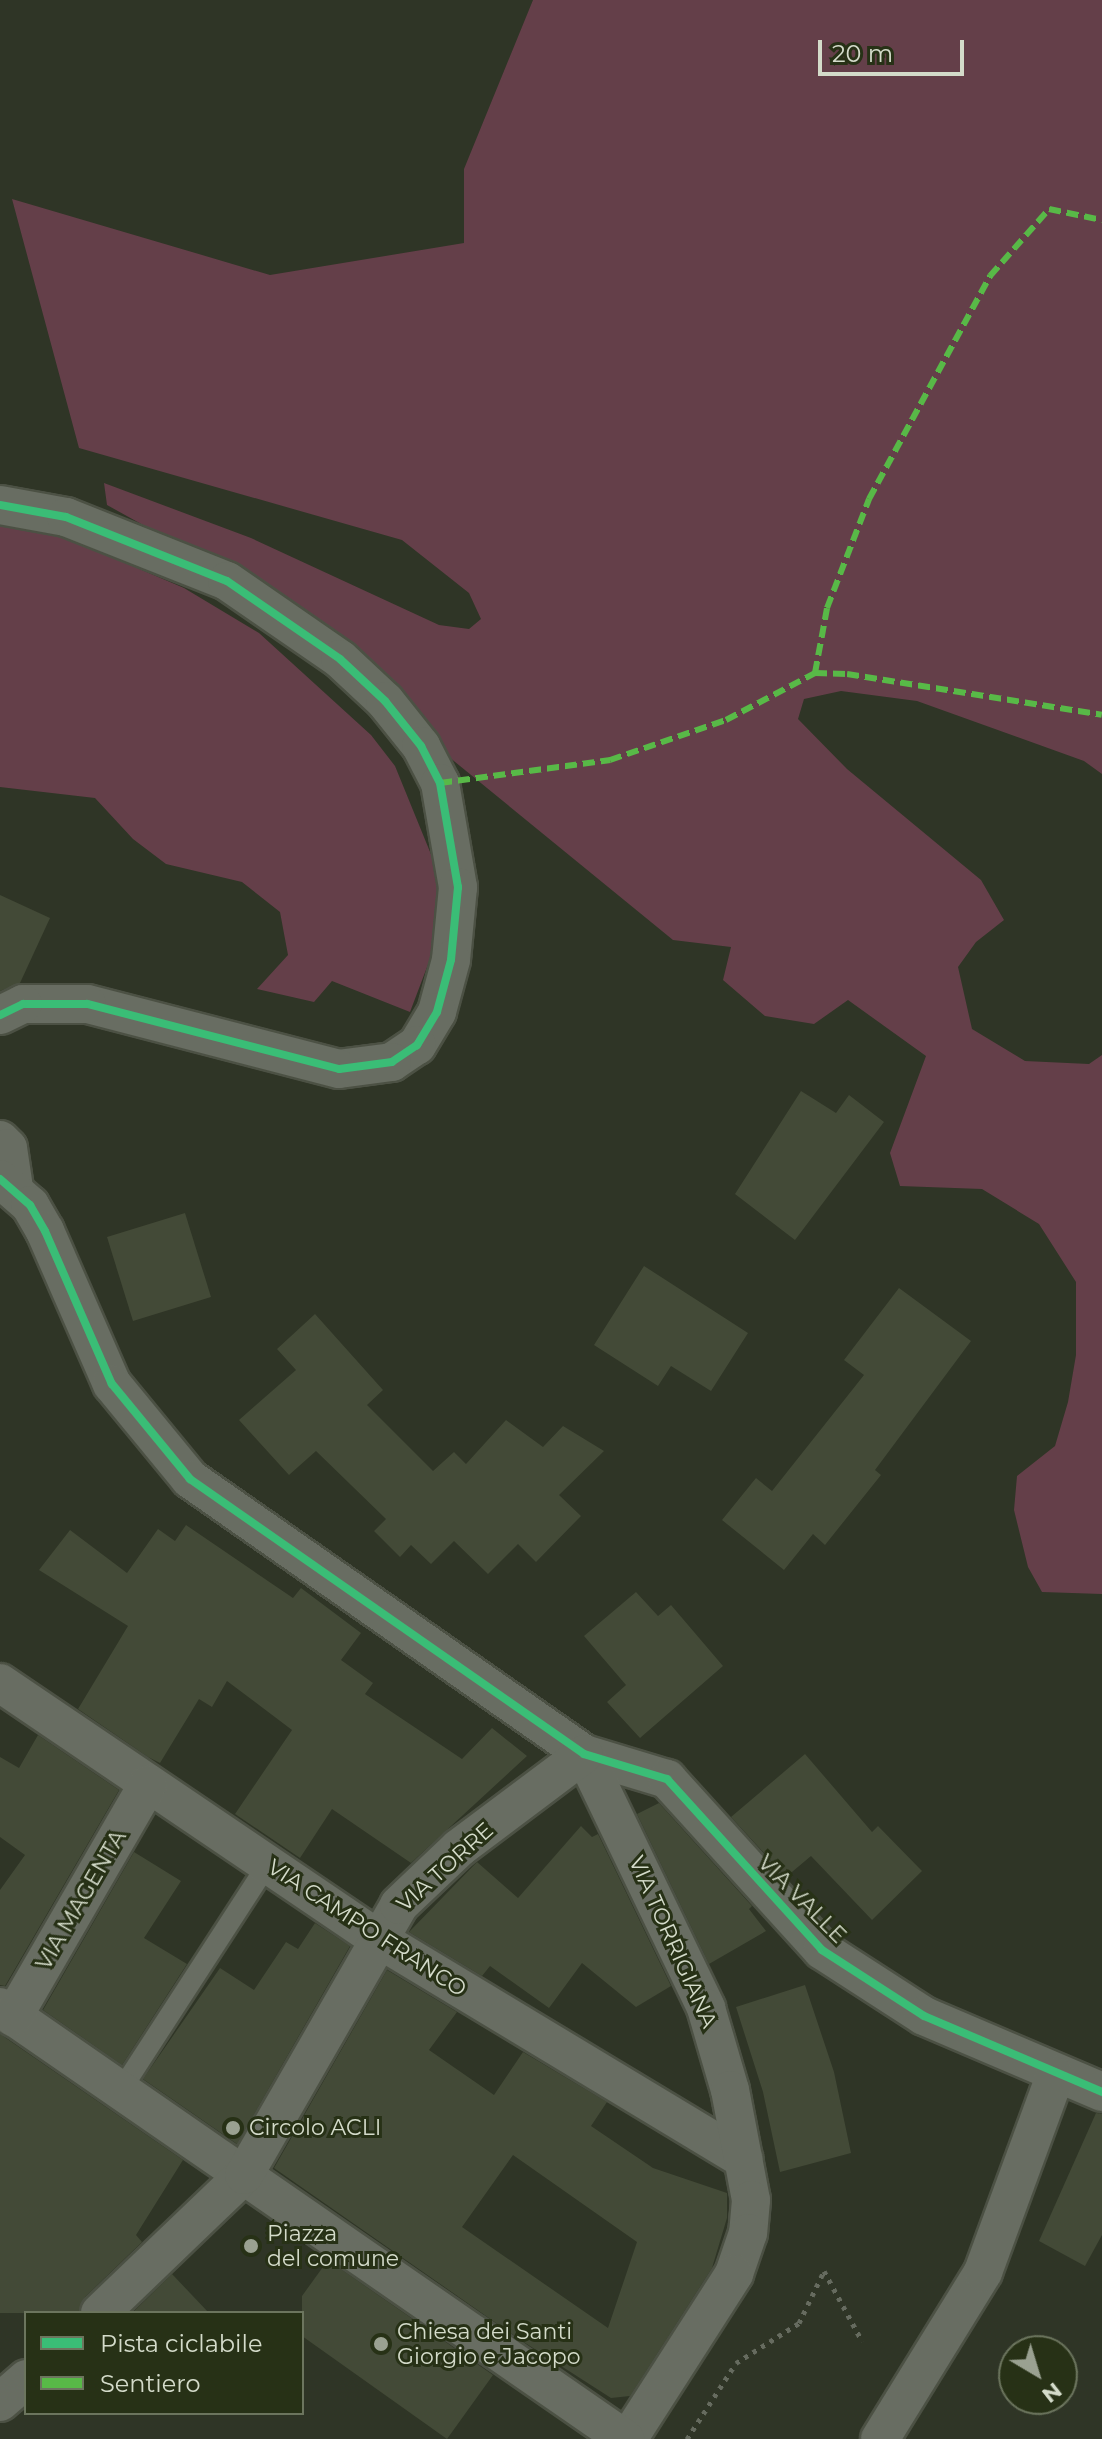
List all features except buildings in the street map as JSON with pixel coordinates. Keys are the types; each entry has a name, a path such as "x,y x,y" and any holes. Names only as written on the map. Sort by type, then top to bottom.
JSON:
{"street":[{"path":"0,505 66,517 227,581 340,659 405,722 440,783 458,887 451,960 437,1012 417,1045 392,1062 339,1069 87,1004 23,1004 0,1015"},
{"path":"0,1140 8,1148 7,1184 45,1231 112,1384 190,1479 584,1754"},
{"name":"VIA CAMPO FRANCO","path":"0,1683 377,1938 744,2159"},
{"name":"VIA TORRE","path":"244,2175 377,1938 399,1905 459,1848 584,1754"},
{"name":"VIA VALLE","path":"584,1754 667,1779 822,1950 924,2016 1055,2076 1102,2092"},
{"name":"VIA TORRIGIANA","path":"584,1754 706,2008 744,2159 751,2200 748,2233 734,2274 627,2439"},
{"name":"VIA MAGENTA","path":"7,2012 148,1784"},
{"path":"7,2012 627,2439"},
{"path":"880,2439 983,2272 1055,2076"},
{"path":"102,2311 165,2255 244,2175"},
{"path":"0,2402 24,2381"}],"lane":[{"path":"121,2090 268,1864"}],"path":[{"path":"687,2439 736,2363 799,2323 824,2271 862,2341"}],"shaded area":[{"path":"533,0 1102,0 1102,774 1084,761 917,701 841,691 804,699 798,719 847,769 981,880 1004,920 976,942 958,967 972,1029 1025,1061 1089,1064 1102,1055 1102,1594 1042,1592 1028,1567 1014,1510 1017,1476 1055,1446 1068,1402 1076,1355 1076,1282 1039,1224 982,1189 900,1186 890,1153 926,1056 848,1000 814,1024 765,1016 723,980 731,947 673,940 449,757 399,690 325,626 107,505 104,483 251,538 439,625 469,629 481,619 469,593 402,540 79,448 12,199 270,275 464,243 464,169"},
{"path":"0,521 46,529 184,588 259,633 371,735 395,766 437,869 438,917 432,954 410,1012 332,981 314,1002 257,989 288,955 280,912 242,882 166,864 133,839 95,798 0,787"}],"marked path":[{"path":"815,673 827,608 869,499 990,276 1049,209 1102,220"},
{"path":"440,783 610,760 726,720 815,673 847,674 1102,715"}],"cycle path":[{"path":"0,505 66,517 227,581 340,659 385,701 421,746 440,783 458,887 451,960 437,1012 417,1045 392,1062 339,1069 87,1004 23,1004 0,1015"},
{"path":"0,1179 30,1205 45,1231 112,1384 190,1479 584,1754 667,1779 822,1950 924,2016 1102,2092"}],"place":[{"name":"Circolo ACLI","path":"233,2128"},
{"name":"Piazza del comune","path":"251,2246"},
{"name":"Chiesa dei Santi Giorgio e Jacopo","path":"381,2344"}]}
